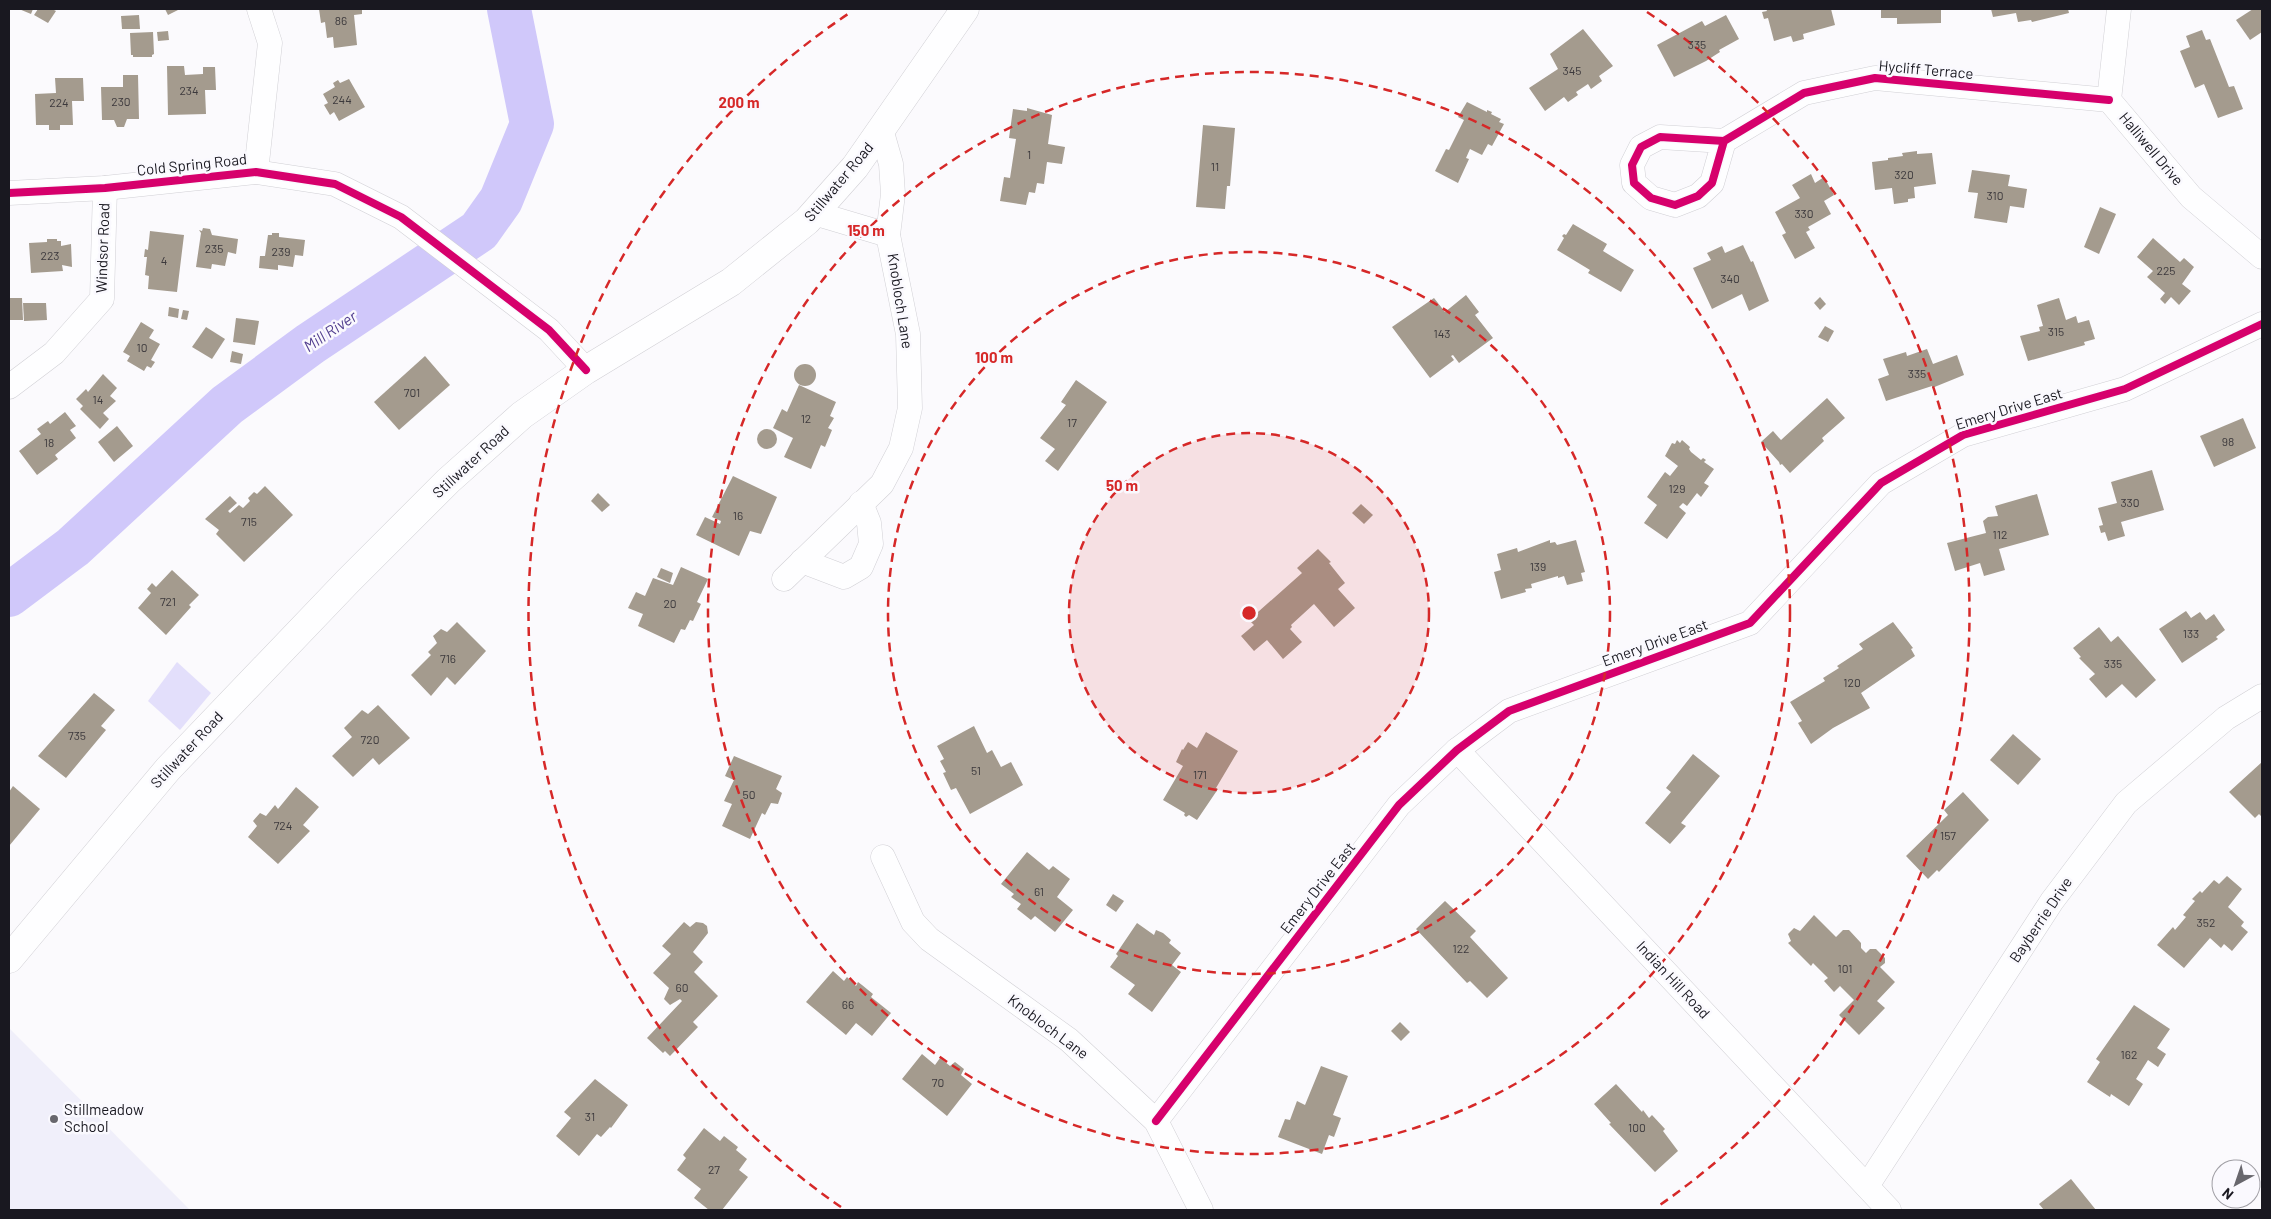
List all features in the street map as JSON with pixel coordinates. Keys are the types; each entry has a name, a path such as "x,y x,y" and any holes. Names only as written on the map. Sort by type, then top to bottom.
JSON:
{"main road":[{"name":"Stillwater Road","path":"9,959 168,769 448,481 522,415 586,370 731,282 807,221 855,167 965,9"}],"street":[{"path":"256,172 270,42 259,9"},
{"name":"Halliwell Drive","path":"2119,9 2109,100 2191,196 2262,257"},
{"name":"Hycliff Terrace","path":"1724,141 1804,93 1874,78 2109,100"},
{"name":"Knobloch Lane","path":"784,579 882,484 901,448 910,408 908,334 888,235 893,194 891,164 881,129"},
{"name":"Cold Spring Road","path":"9,193 105,188 256,172 335,184 400,217 549,330 586,370"},
{"name":"Windsor Road","path":"9,387 54,353 102,299 105,188"},
{"name":"Knobloch Lane","path":"814,213 888,235"},
{"name":"Emery Drive East","path":"1156,1121 1400,805 1457,750 1509,711 1750,623 1881,483 1963,435 2125,389 2253,330 2262,324"},
{"path":"802,561 844,578 861,566 871,544 869,523 861,503"},
{"name":"Bayberrie Drive","path":"1867,1186 2052,901 2126,804 2226,718 2262,696"},
{"name":"Indian Hill Road","path":"1457,750 1889,1210"},
{"name":"Knobloch Lane","path":"883,857 913,922 929,939 1069,1040 1156,1121 1201,1210"}],"shaded area":[{"path":"177,662 211,693 180,730 148,701"},
{"name":"Stillmeadow School","path":"9,1028 190,1210 9,1210"}],"building":[{"path":"19,9 33,9 31,14"},
{"path":"38,9 52,9 56,11 48,23 34,15"},
{"path":"165,9 180,9 168,15"},
{"path":"319,9 362,9 362,14 354,15 357,45 334,48 333,37 327,38 325,22 321,23"},
{"path":"1766,9 1831,9 1835,25 1803,34 1804,39 1793,42 1791,36 1774,41 1768,18 1764,19 1762,12 1767,11"},
{"path":"1881,9 1941,9 1941,23 1897,24 1897,18 1881,18"},
{"path":"1991,9 2068,9 2069,13 2032,22 2031,20 2018,22 2016,13 1993,17"},
{"path":"2253,9 2262,9 2262,32 2250,40 2236,20"},
{"path":"139,15 140,29 122,29 121,16"},
{"path":"1726,15 1739,39 1719,50 1720,52 1706,61 1674,77 1657,45 1702,21 1705,26"},
{"path":"1583,29 1613,66 1599,76 1602,81 1591,89 1588,84 1576,92 1578,95 1568,102 1564,97 1545,111 1529,88 1558,69 1550,54"},
{"path":"2202,30 2206,40 2210,39 2229,87 2234,86 2243,109 2218,118 2204,84 2195,88 2180,51 2190,47 2186,36"},
{"path":"168,31 169,40 158,41 157,32"},
{"path":"153,32 154,54 152,57 133,57 131,55 130,33"},
{"path":"167,66 184,66 185,75 203,74 203,67 215,67 216,90 205,90 206,114 168,115"},
{"path":"123,75 138,75 139,119 127,119 124,127 117,127 114,120 102,120 101,87 123,87"},
{"path":"55,78 83,78 84,101 72,101 73,125 60,125 60,130 49,130 49,125 36,125 35,94 56,93"},
{"path":"349,79 365,107 339,121 334,112 330,115 324,105 328,103 323,94 335,87 333,83 338,80 340,83"},
{"path":"1467,102 1487,112 1487,110 1492,112 1491,114 1501,119 1499,122 1504,124 1492,146 1488,144 1482,155 1470,149 1466,158 1469,159 1458,183 1435,171 1446,149 1449,150 1464,120 1458,117"},
{"path":"1027,108 1052,115 1048,144 1065,147 1062,164 1047,162 1044,184 1037,183 1035,193 1029,192 1026,205 1000,201 1004,177 1010,178 1016,139 1009,138 1013,109 1027,111"},
{"path":"1203,125 1235,128 1230,186 1227,186 1225,209 1196,207"},
{"path":"1917,151 1917,154 1932,153 1936,184 1914,187 1915,198 1908,199 1908,202 1894,204 1892,188 1875,190 1872,162 1888,160 1888,158 1903,156 1902,153"},
{"path":"1972,170 2010,175 2008,186 2027,189 2024,208 2010,206 2007,223 1974,218 1978,193 1968,192"},
{"path":"1811,174 1815,183 1824,177 1834,195 1824,201 1831,214 1808,227 1810,230 1806,232 1815,248 1795,259 1782,235 1786,233 1775,212 1800,198 1792,185"},
{"path":"2100,207 2116,214 2099,254 2084,247"},
{"path":"1573,224 1607,244 1603,251 1634,270 1621,292 1588,273 1590,270 1557,250 1564,238 1562,236 1566,235"},
{"path":"203,228 210,229 212,235 238,239 236,254 228,252 225,266 212,264 211,269 196,267 201,233 199,230 202,231"},
{"path":"150,231 184,235 177,292 148,289 149,276 145,275 147,257 144,257 145,249 148,250"},
{"path":"272,233 279,233 279,237 305,240 303,256 295,255 293,267 278,265 278,270 259,268 260,256 265,256 268,235 272,235"},
{"path":"2153,238 2180,262 2184,258 2194,267 2182,284 2191,291 2179,305 2171,297 2165,304 2160,299 2165,293 2147,277 2153,271 2137,257"},
{"path":"47,239 61,241 61,246 71,244 72,267 62,265 63,271 31,273 29,243 47,242"},
{"path":"1743,245 1751,262 1753,261 1769,301 1749,311 1742,294 1712,309 1693,268 1711,260 1707,253 1722,246 1725,253"},
{"path":"1466,295 1479,312 1475,315 1493,338 1459,363 1453,355 1451,356 1454,360 1430,378 1392,327 1434,298 1445,312"},
{"path":"1820,297 1826,304 1820,310 1814,303"},
{"path":"9,298 22,298 23,320 9,320"},
{"path":"2059,298 2066,320 2076,316 2078,323 2089,320 2095,339 2084,342 2085,345 2028,361 2020,336 2040,331 2039,327 2043,326 2037,305"},
{"path":"23,303 46,303 47,320 24,321"},
{"path":"169,307 179,309 178,318 168,316"},
{"path":"183,310 189,311 187,320 181,319"},
{"path":"236,318 259,321 255,345 233,342"},
{"path":"141,322 154,330 149,338 160,344 151,360 155,362 151,368 147,366 144,371 127,361 130,356 123,352"},
{"path":"1825,326 1834,331 1828,342 1818,337"},
{"path":"206,327 225,339 212,359 192,347"},
{"path":"1927,349 1933,364 1957,355 1964,375 1932,388 1932,386 1886,401 1878,379 1889,375 1883,359 1906,352 1907,356"},
{"path":"232,351 243,354 241,364 230,362"},
{"path":"425,356 450,385 399,430 374,402"},
{"path":"801,364 809,364 816,371 816,379 809,386 801,386 794,379 794,371"},
{"path":"103,374 117,388 110,396 116,401 103,413 109,419 100,429 80,409 83,406 76,399 86,389 88,392"},
{"path":"1076,380 1107,402 1058,471 1045,461 1055,449 1040,438 1066,405 1061,402"},
{"path":"799,385 836,402 830,416 834,418 828,428 832,430 825,447 821,445 811,469 784,457 793,438 773,428 782,409 787,412"},
{"path":"1827,398 1845,418 1822,438 1824,441 1790,473 1782,464 1780,465 1761,442 1773,431 1781,440"},
{"path":"65,412 76,426 70,430 76,438 55,455 58,459 37,475 19,451 41,434 37,429 48,421 50,424"},
{"path":"2243,418 2256,448 2214,467 2200,436"},
{"path":"117,426 133,446 114,462 98,442"},
{"path":"767,429 774,432 777,439 774,446 767,449 760,446 757,439 760,432"},
{"path":"1677,440 1680,443 1682,440 1690,447 1691,452 1701,460 1703,458 1706,460 1704,462 1714,469 1704,483 1709,486 1701,497 1697,493 1687,506 1683,503 1679,507 1686,513 1667,539 1644,523 1657,505 1647,497 1665,472 1670,476 1678,466 1665,456 1672,443 1675,444"},
{"path":"2152,470 2164,510 2121,522 2125,536 2108,541 2105,532 2101,533 2099,526 2103,525 2098,508 2117,503 2111,482"},
{"path":"733,476 777,497 761,534 750,531 739,556 696,535 705,517 720,524 721,521 712,517"},
{"path":"265,486 293,515 244,562 216,534 219,530 205,519 230,496 237,503 228,511 230,513 239,505 243,508 250,501 248,498 254,492 257,494"},
{"path":"598,493 610,505 602,512 591,501"},
{"path":"2037,494 2049,535 1999,549 2005,570 1984,576 1980,563 1955,571 1947,543 1986,533 1983,521 1988,517 1998,516 1995,506"},
{"path":"1361,504 1373,515 1364,524 1352,513"},
{"path":"1550,540 1550,543 1555,542 1557,545 1576,540 1585,572 1581,573 1583,581 1567,585 1564,576 1558,578 1558,576 1531,584 1532,588 1525,589 1526,592 1501,599 1494,572 1501,570 1497,554 1517,548 1518,552"},
{"path":"1318,549 1331,562 1329,563 1345,583 1338,589 1355,608 1334,627 1314,604 1291,625 1290,629 1302,642 1283,659 1267,640 1254,651 1241,636 1254,625 1249,620 1302,573 1297,568"},
{"path":"681,567 708,579 697,602 701,604 693,621 690,620 685,630 681,629 674,643 638,626 643,614 628,608 636,592 645,596 653,578 673,585"},
{"path":"661,568 673,573 670,583 657,577"},
{"path":"172,570 199,595 166,635 138,608 151,593 147,589 152,583 156,587"},
{"path":"2186,611 2191,618 2200,612 2206,620 2214,614 2225,630 2216,637 2218,639 2182,663 2159,629"},
{"path":"457,622 486,651 455,685 447,677 431,696 411,675 431,655 428,652 437,643 433,636 441,629 447,632"},
{"path":"1893,622 1913,648 1911,649 1915,656 1861,693 1870,708 1833,728 1811,744 1798,723 1802,721 1790,702 1825,681 1823,678 1839,668 1837,666 1863,649 1859,644"},
{"path":"2099,627 2111,642 2118,636 2156,680 2136,698 2122,684 2106,698 2089,679 2095,674 2079,658 2081,657 2073,648"},
{"path":"94,693 115,710 101,726 106,730 66,778 38,756"},
{"path":"378,705 410,738 379,765 373,758 353,777 332,756 352,737 344,728 362,710 368,714"},
{"path":"974,726 987,753 992,750 1001,767 1011,762 1023,785 970,814 956,788 951,790 943,773 946,772 940,761 944,759 937,746"},
{"path":"1206,732 1238,751 1216,788 1218,789 1197,820 1189,815 1186,817 1185,813 1163,800 1183,766 1176,762 1182,749 1188,742 1197,748"},
{"path":"2013,734 2041,759 2018,785 1990,760"},
{"path":"1693,754 1720,776 1681,823 1686,826 1670,844 1645,823 1671,792 1666,788"},
{"path":"734,756 782,776 776,789 782,793 778,804 771,803 765,815 762,813 750,839 722,826 732,804 724,801 734,780 725,776"},
{"path":"2262,762 2262,817 2259,814 2255,818 2229,792"},
{"path":"13,786 40,809 9,846 9,792"},
{"path":"296,787 319,807 303,825 310,831 278,864 248,837 257,826 253,821 260,813 266,816 275,805 278,809"},
{"path":"1963,792 1989,820 1939,872 1937,870 1928,879 1906,856 1948,815 1944,810"},
{"path":"1027,852 1049,870 1053,866 1070,879 1057,897 1073,910 1055,932 1035,916 1031,920 1017,909 1021,904 1011,897 1014,894 1001,884"},
{"path":"2227,876 2242,889 2228,907 2244,922 2241,926 2248,932 2232,951 2224,944 2221,948 2210,938 2184,968 2157,945 2173,927 2175,930 2186,917 2183,915 2195,901 2192,899 2200,891 2202,893 2214,880 2219,884"},
{"path":"1113,894 1124,901 1116,912 1106,905"},
{"path":"1445,901 1476,931 1470,937 1508,978 1487,998 1470,981 1467,983 1416,929"},
{"path":"1814,915 1836,937 1843,930 1849,930 1861,943 1861,948 1866,953 1870,949 1876,949 1885,958 1885,963 1880,967 1895,982 1877,1001 1885,1008 1859,1035 1839,1015 1854,1000 1840,986 1834,992 1824,981 1828,978 1813,963 1811,966 1788,943 1791,941 1788,934 1794,928 1800,931"},
{"path":"684,922 690,927 696,922 707,926 708,933 693,952 703,962 694,972 718,996 693,1022 698,1027 670,1056 665,1051 663,1053 647,1038 682,1001 680,999 670,1005 664,999 669,988 653,973 671,954 662,946"},
{"path":"1137,923 1154,935 1156,930 1163,933 1171,940 1169,943 1181,953 1172,965 1181,972 1152,1012 1128,994 1135,985 1110,967 1118,956 1116,954"},
{"path":"833,971 844,981 847,977 856,986 858,982 873,994 871,997 891,1013 872,1036 856,1023 846,1035 806,1002"},
{"path":"2134,1005 2170,1029 2157,1048 2166,1054 2158,1067 2148,1060 2136,1079 2143,1084 2129,1106 2111,1094 2110,1097 2087,1082 2100,1062 2096,1059"},
{"path":"1400,1022 1410,1032 1401,1041 1391,1031"},
{"path":"922,1054 935,1065 940,1058 950,1066 955,1062 964,1069 961,1075 972,1084 947,1116 902,1079"},
{"path":"1321,1066 1348,1076 1333,1115 1341,1118 1334,1137 1329,1135 1322,1154 1278,1137 1285,1119 1290,1120 1297,1101 1305,1105"},
{"path":"595,1079 628,1105 611,1128 601,1137 597,1134 579,1156 556,1136 571,1118 564,1112"},
{"path":"1616,1084 1642,1112 1643,1110 1649,1118 1652,1115 1665,1129 1663,1131 1678,1151 1655,1172 1609,1124 1611,1123 1594,1104"},
{"path":"704,1128 720,1141 724,1136 738,1147 736,1150 747,1159 739,1170 748,1177 722,1210 709,1210 694,1198 701,1189 677,1170 686,1158 683,1155"},
{"path":"2071,1179 2096,1210 2044,1210 2039,1204"}],"waterway":[{"name":"Mill River","path":"9,595 73,547 227,405 310,344 479,231 501,200 532,124 509,9"}],"cycle path":[{"path":"1724,141 1712,183 1698,196 1675,205 1651,198 1634,183 1632,165 1641,147 1660,137 1724,141 1804,93 1875,78 2109,100"},
{"path":"9,193 105,188 256,172 335,184 401,217 549,330 586,370"},
{"path":"1156,1121 1399,805 1457,750 1509,711 1750,623 1881,483 1963,435 2125,389 2262,324"}],"place":[{"name":"Stillmeadow School","path":"54,1119"}]}
